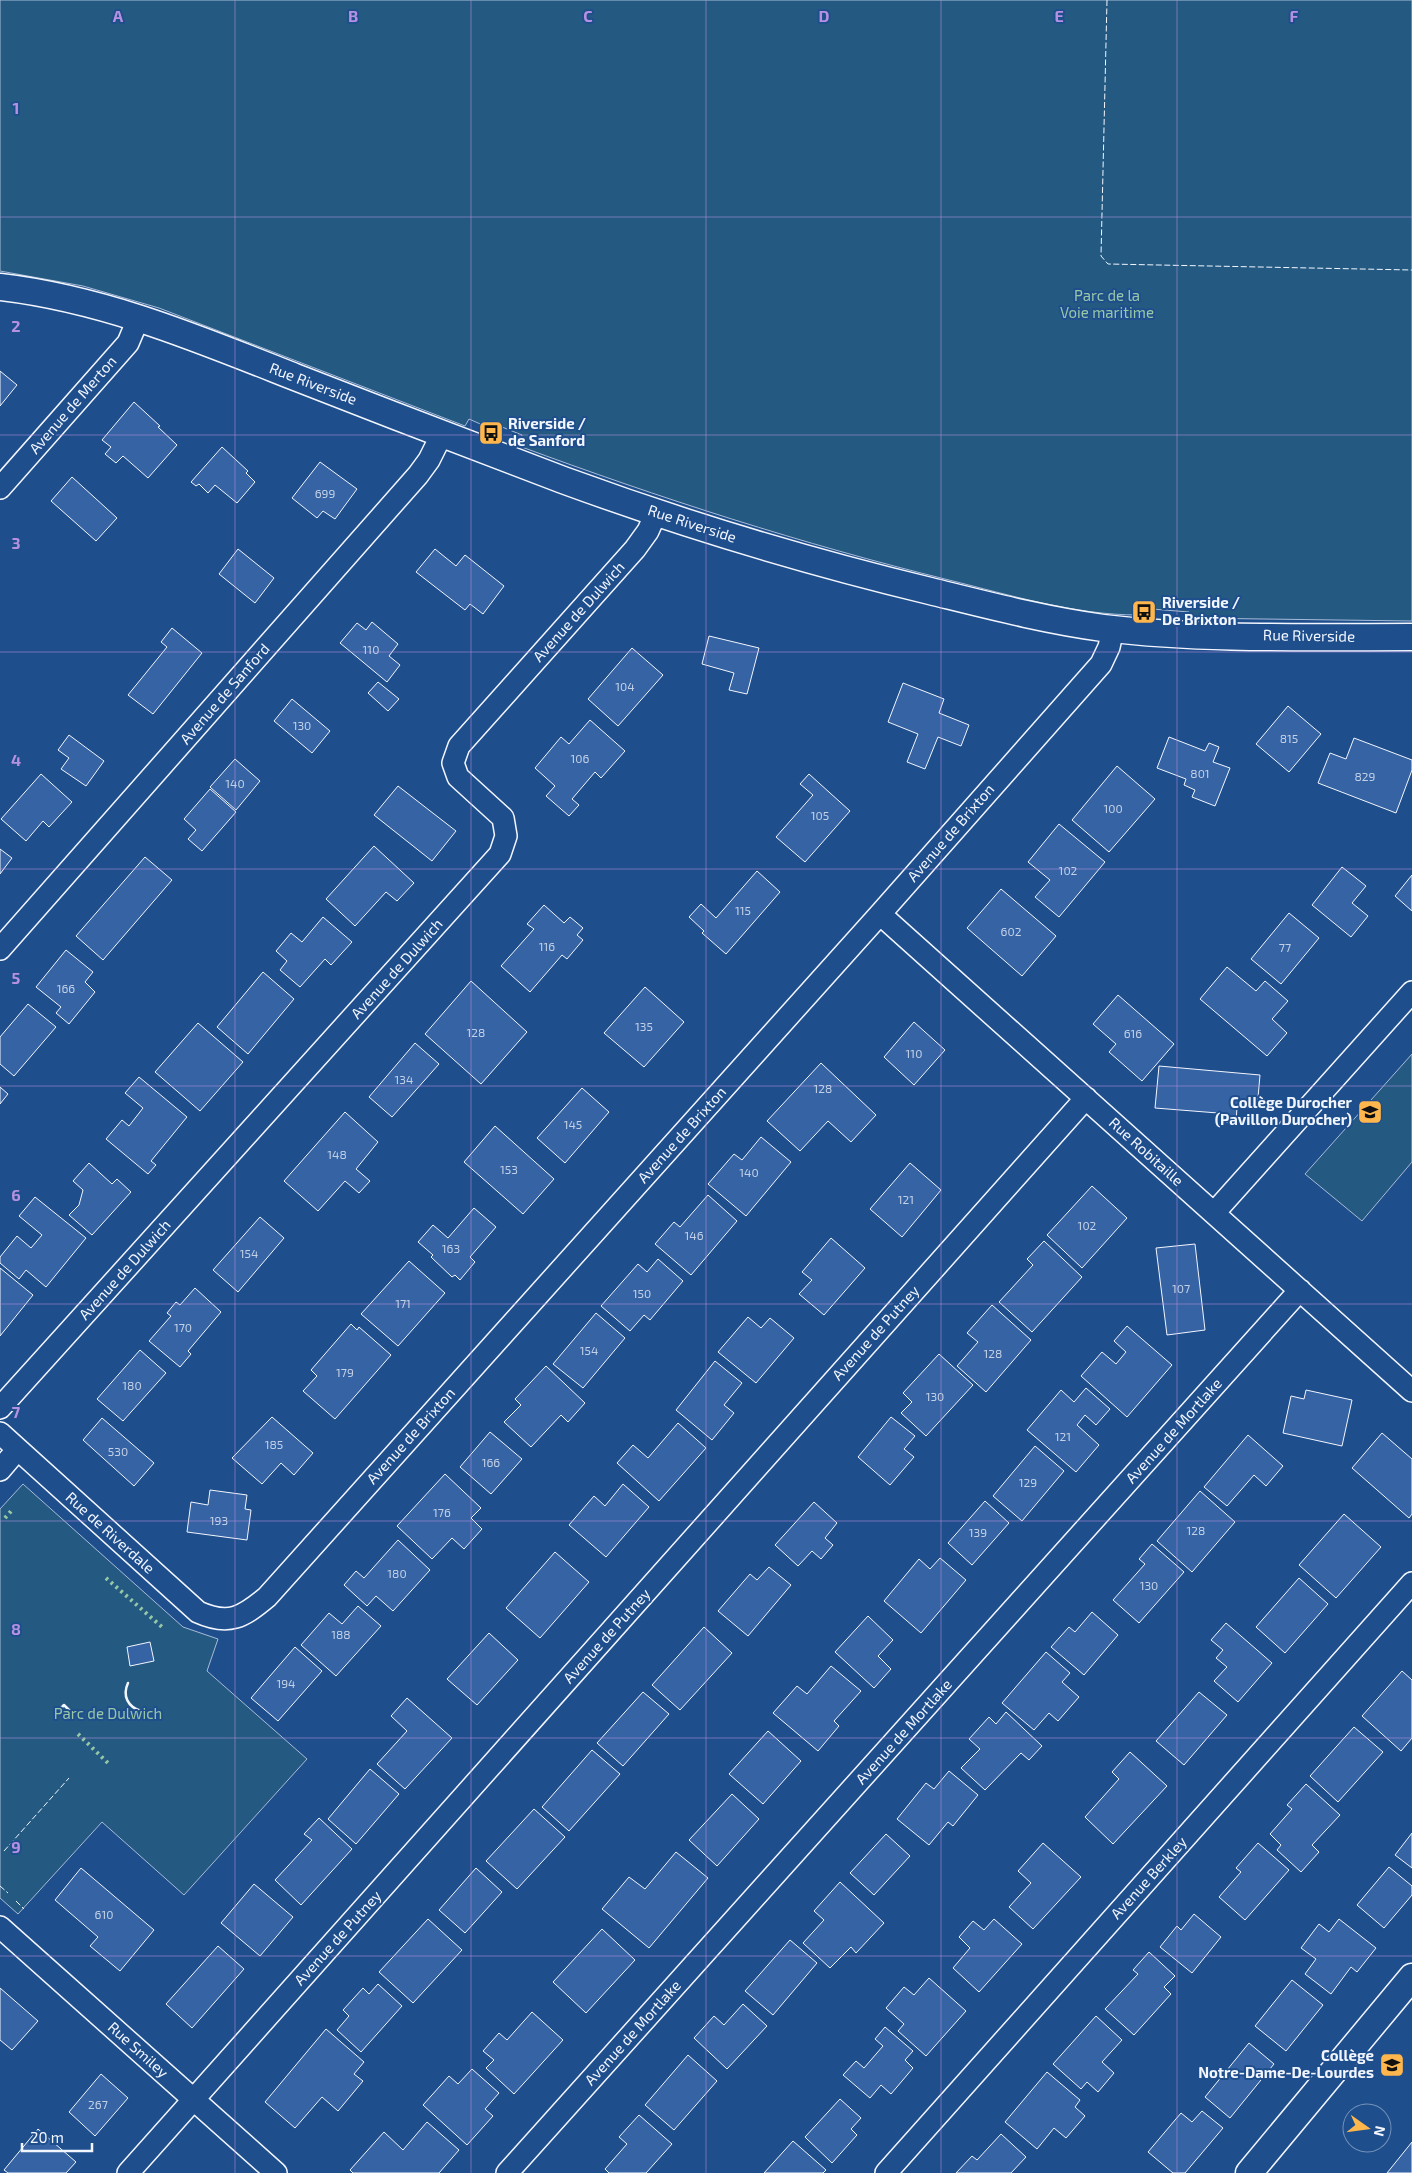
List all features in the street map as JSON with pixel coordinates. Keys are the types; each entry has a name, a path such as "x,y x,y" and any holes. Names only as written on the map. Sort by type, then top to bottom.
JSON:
{"street":[{"name":"Rue Riverside","path":"0,287 68,299 139,317 442,434 656,512 768,548 883,580 1044,618 1113,629 1190,634 1412,637"},
{"name":"Avenue de Merton","path":"0,488 128,343 139,317"},
{"name":"Avenue de Sanford","path":"0,949 418,475 429,460 442,434"},
{"name":"Avenue de Dulwich","path":"0,1408 500,854 506,836 503,818 458,777 453,763 459,746 636,549 648,531 656,512"},
{"name":"Avenue de Brixton","path":"227,1620 248,1613 267,1597 880,914 1101,664 1109,647 1113,629"},
{"name":"Rue Robitaille","path":"880,914 1412,1391"},
{"path":"1214,1213 1412,992"},
{"name":"Avenue de Putney","path":"128,2173 1086,1098"},
{"name":"Avenue de Mortlake","path":"506,2173 1300,1290"},
{"name":"Rue de Riverdale","path":"0,1432 17,1450 198,1612 211,1618 227,1620"},
{"path":"0,1470 17,1450"},
{"name":"Avenue Berkley","path":"886,2173 1412,1583"},
{"name":"Rue Smiley","path":"0,1927 276,2173"},
{"path":"1249,2173 1412,1977"}],"green space":[{"name":"Parc de la Voie maritime","path":"0,0 1412,0 1412,621 1189,618 1189,612 1140,608 1138,615 1114,614 1090,612 1019,598 840,551 678,502 519,446 522,435 502,427 494,430 469,419 465,426 159,308 83,286 0,271"},
{"path":"1412,1054 1412,1162 1362,1221 1305,1174"},
{"name":"Parc de Dulwich","path":"23,1484 183,1627 218,1639 207,1671 307,1759 184,1895 102,1822 18,1914 0,1898 0,1509"}],"building":[{"path":"0,371 17,385 0,406"},
{"path":"134,402 177,445 148,478 123,456 116,463 105,454 111,447 102,440"},
{"path":"222,447 248,471 246,473 255,482 237,503 215,485 208,493 199,484 196,486 191,482"},
{"path":"320,462 357,489 335,519 323,511 317,518 292,498"},
{"path":"72,477 117,518 96,541 51,501"},
{"path":"238,549 274,578 255,603 219,574"},
{"path":"435,549 456,566 465,555 504,586 483,614 470,604 465,610 416,572"},
{"path":"372,622 398,644 389,656 400,665 387,682 340,643 357,623 366,630"},
{"path":"172,628 202,653 153,714 128,695 167,647 161,642"},
{"path":"709,636 759,648 747,694 729,690 734,673 702,664"},
{"path":"632,648 663,675 618,726 588,699"},
{"path":"378,682 399,699 388,711 368,693"},
{"path":"903,683 944,699 939,713 969,725 961,746 938,737 925,769 907,762 918,734 888,722"},
{"path":"292,699 330,731 312,753 274,721"},
{"path":"1288,706 1321,734 1289,772 1256,744"},
{"path":"590,720 625,751 601,778 595,772 572,799 579,805 569,816 546,796 555,786 535,768 561,737 569,744"},
{"path":"69,735 104,761 86,786 61,769 69,758 58,750"},
{"path":"1169,737 1205,751 1209,743 1219,747 1213,762 1230,768 1215,806 1192,797 1195,790 1184,785 1186,779 1157,768"},
{"path":"1354,738 1412,760 1412,770 1396,813 1318,783 1330,753 1346,759"},
{"path":"235,759 260,781 236,810 210,787"},
{"path":"1117,766 1155,799 1109,852 1072,820"},
{"path":"41,774 72,802 49,827 43,821 26,841 1,819"},
{"path":"809,774 850,811 805,862 776,837 813,795 800,784"},
{"path":"398,786 456,831 432,861 374,815"},
{"path":"210,789 236,812 202,851 188,839 196,830 184,819"},
{"path":"1059,824 1105,862 1059,917 1035,897 1050,880 1028,862"},
{"path":"374,846 414,883 397,901 386,892 355,926 326,899"},
{"path":"0,849 12,858 0,874"},
{"path":"145,857 172,880 103,960 76,936"},
{"path":"1342,867 1366,886 1352,903 1368,916 1351,937 1312,905"},
{"path":"757,871 780,892 726,954 702,933 704,931 689,917 701,904 716,918"},
{"path":"1412,875 1412,911 1395,896"},
{"path":"1001,889 1056,936 1022,976 967,928"},
{"path":"544,905 564,923 570,917 583,928 577,935 583,940 567,959 562,955 530,992 501,966 534,929 527,924"},
{"path":"1289,913 1319,938 1281,984 1251,959"},
{"path":"323,917 352,942 331,965 325,959 300,987 280,970 287,961 276,951 291,933 302,942"},
{"path":"66,950 93,972 85,982 95,992 69,1024 56,1013 61,1007 36,987"},
{"path":"1227,967 1256,991 1265,981 1288,1001 1272,1019 1287,1033 1267,1056 1200,999"},
{"path":"263,972 294,999 248,1054 217,1027"},
{"path":"471,981 527,1032 481,1084 425,1034"},
{"path":"645,987 684,1022 644,1067 604,1033"},
{"path":"1118,995 1174,1044 1142,1081 1109,1052 1116,1044 1093,1024"},
{"path":"28,1004 56,1027 14,1076 0,1064 0,1037"},
{"path":"914,1022 945,1050 914,1085 884,1057"},
{"path":"198,1023 243,1062 200,1111 155,1072"},
{"path":"415,1043 439,1064 392,1117 369,1097"},
{"path":"821,1063 876,1115 851,1142 828,1121 800,1151 767,1121"},
{"path":"1159,1066 1260,1075 1257,1109 1237,1107 1236,1123 1217,1122 1218,1113 1155,1108"},
{"path":"139,1077 187,1117 151,1161 156,1165 148,1174 106,1139 122,1120 129,1126 143,1108 125,1093"},
{"path":"0,1087 8,1094 0,1104"},
{"path":"582,1088 609,1112 565,1163 537,1138"},
{"path":"345,1112 378,1142 356,1169 370,1181 359,1193 345,1181 318,1211 284,1181"},
{"path":"495,1126 554,1179 523,1214 464,1162"},
{"path":"761,1137 791,1162 746,1216 708,1184 734,1154 742,1160"},
{"path":"89,1163 112,1184 117,1179 131,1192 92,1235 69,1215 79,1205 83,1190 73,1181"},
{"path":"910,1163 941,1190 902,1237 870,1209"},
{"path":"1092,1186 1127,1218 1082,1268 1047,1235"},
{"path":"708,1195 737,1221 691,1275 655,1244 674,1222 680,1227"},
{"path":"35,1197 86,1238 46,1287 26,1270 19,1279 0,1263 0,1257 17,1236 31,1248 42,1235 19,1216"},
{"path":"474,1208 496,1227 470,1257 475,1262 460,1280 455,1275 452,1277 431,1257 433,1255 418,1242 433,1225 448,1238"},
{"path":"260,1217 284,1238 238,1292 213,1270"},
{"path":"831,1238 865,1268 824,1315 799,1294 812,1280 802,1272"},
{"path":"1044,1241 1082,1277 1032,1332 999,1302 1033,1265 1027,1259"},
{"path":"1195,1244 1205,1330 1167,1335 1156,1248"},
{"path":"658,1259 683,1281 650,1320 644,1315 630,1331 601,1306 638,1264 647,1272"},
{"path":"409,1261 445,1293 398,1346 361,1314"},
{"path":"0,1268 33,1295 0,1336"},
{"path":"195,1288 221,1312 188,1351 191,1354 180,1367 149,1341 171,1316 167,1313 176,1302 180,1305"},
{"path":"992,1305 1031,1340 986,1392 957,1366 978,1342 967,1333"},
{"path":"596,1313 625,1338 583,1388 553,1364"},
{"path":"748,1317 761,1328 770,1318 794,1338 756,1383 718,1352"},
{"path":"351,1324 357,1330 359,1327 391,1355 335,1419 303,1391 317,1376 311,1370"},
{"path":"1127,1326 1172,1365 1127,1417 1081,1376 1102,1352 1116,1364 1126,1352 1114,1341"},
{"path":"140,1350 166,1373 123,1421 97,1399"},
{"path":"939,1354 973,1385 926,1436 901,1413 912,1402 903,1393"},
{"path":"715,1361 742,1383 724,1405 734,1413 712,1440 676,1410"},
{"path":"546,1366 585,1403 568,1422 561,1415 531,1447 504,1422 521,1405 515,1399"},
{"path":"1086,1388 1110,1409 1096,1425 1085,1415 1077,1425 1099,1445 1076,1472 1027,1430 1061,1390 1074,1402"},
{"path":"1306,1390 1352,1400 1342,1446 1283,1433 1291,1396 1304,1399"},
{"path":"272,1417 313,1453 294,1475 281,1463 262,1484 232,1458"},
{"path":"891,1417 915,1436 904,1449 914,1457 890,1485 858,1457"},
{"path":"102,1418 154,1463 134,1486 83,1440"},
{"path":"678,1423 706,1448 659,1501 617,1463 633,1445 648,1458"},
{"path":"490,1432 522,1459 491,1494 460,1467"},
{"path":"1382,1433 1412,1459 1412,1514 1409,1518 1352,1468"},
{"path":"1248,1435 1283,1466 1266,1486 1254,1475 1227,1506 1204,1487"},
{"path":"1035,1446 1064,1471 1022,1521 993,1496"},
{"path":"445,1474 481,1508 471,1518 482,1529 464,1549 452,1538 432,1559 397,1526"},
{"path":"623,1484 649,1507 606,1557 569,1525 594,1496 605,1506"},
{"path":"210,1490 247,1495 245,1509 251,1510 247,1540 187,1532 191,1502 208,1505"},
{"path":"1200,1491 1235,1522 1192,1572 1157,1541"},
{"path":"985,1501 1009,1523 972,1565 948,1543"},
{"path":"814,1502 837,1523 825,1538 833,1545 821,1559 812,1551 798,1566 775,1545"},
{"path":"1344,1514 1381,1547 1336,1598 1299,1565"},
{"path":"398,1540 430,1570 393,1611 376,1596 367,1606 344,1585 356,1571 364,1578"},
{"path":"1152,1544 1184,1572 1139,1623 1113,1600 1145,1564 1139,1559"},
{"path":"555,1552 589,1582 540,1638 506,1608"},
{"path":"940,1558 966,1580 921,1633 884,1601 919,1559 930,1569"},
{"path":"769,1567 791,1585 748,1636 718,1611 750,1574 757,1580"},
{"path":"1299,1578 1328,1604 1285,1653 1256,1627"},
{"path":"358,1606 381,1626 336,1676 301,1645 329,1613 342,1624"},
{"path":"1092,1612 1118,1635 1084,1675 1051,1647 1069,1627 1075,1632"},
{"path":"868,1616 893,1640 878,1656 891,1669 874,1688 835,1652"},
{"path":"1226,1623 1272,1663 1238,1702 1214,1681 1227,1667 1216,1658 1223,1650 1211,1640"},
{"path":"704,1627 732,1653 680,1710 652,1685"},
{"path":"489,1633 518,1660 477,1705 447,1679"},
{"path":"150,1642 154,1661 130,1666 127,1647"},
{"path":"295,1647 322,1671 278,1721 251,1698"},
{"path":"1046,1652 1070,1673 1062,1682 1079,1697 1058,1721 1049,1713 1034,1730 1002,1703"},
{"path":"831,1666 861,1691 834,1721 839,1726 818,1751 773,1713 797,1686 807,1694"},
{"path":"1402,1671 1412,1680 1412,1738 1401,1751 1362,1716"},
{"path":"643,1692 669,1714 623,1766 597,1743"},
{"path":"1199,1692 1227,1715 1184,1765 1156,1741"},
{"path":"407,1698 452,1738 405,1789 377,1764 407,1731 391,1716"},
{"path":"1006,1712 1042,1746 1029,1760 1021,1753 985,1790 961,1768 980,1749 969,1739 989,1717 996,1724"},
{"path":"1354,1727 1383,1752 1338,1802 1310,1776"},
{"path":"768,1731 801,1761 763,1804 729,1774"},
{"path":"592,1750 620,1774 569,1831 542,1807"},
{"path":"1130,1752 1167,1786 1113,1844 1085,1817 1119,1779 1112,1772"},
{"path":"370,1769 399,1794 356,1844 328,1819"},
{"path":"949,1771 978,1795 953,1826 948,1822 929,1845 897,1819 926,1783 934,1789"},
{"path":"1306,1784 1340,1815 1312,1845 1319,1852 1301,1872 1277,1850 1281,1845 1270,1834 1292,1809 1287,1805"},
{"path":"732,1794 759,1819 717,1866 689,1840"},
{"path":"534,1809 565,1837 517,1889 486,1861"},
{"path":"319,1818 352,1849 301,1905 275,1880 312,1840 304,1834"},
{"path":"1412,1833 1412,1868 1395,1855"},
{"path":"886,1834 910,1856 874,1895 850,1873"},
{"path":"1043,1843 1081,1877 1033,1929 1009,1907 1031,1883 1018,1871"},
{"path":"1258,1843 1289,1870 1245,1920 1219,1897 1241,1872 1236,1868"},
{"path":"676,1852 708,1878 649,1948 602,1909 629,1877 645,1889"},
{"path":"1389,1867 1412,1886 1412,1895 1384,1928 1357,1905"},
{"path":"81,1868 154,1930 120,1971 90,1946 98,1937 55,1900"},
{"path":"476,1868 502,1892 465,1933 439,1910"},
{"path":"840,1882 884,1923 856,1953 851,1947 830,1968 803,1943 824,1920 814,1911"},
{"path":"254,1884 293,1917 260,1956 221,1923"},
{"path":"1194,1914 1221,1937 1192,1973 1160,1947 1177,1926 1181,1930"},
{"path":"428,1919 462,1950 413,2003 379,1972"},
{"path":"994,1919 1022,1944 979,1992 953,1968 970,1948 959,1937 973,1921 984,1930"},
{"path":"1339,1919 1376,1948 1357,1972 1351,1967 1331,1994 1305,1974 1316,1959 1301,1948 1319,1924 1329,1932"},
{"path":"602,1929 635,1960 586,2013 553,1982"},
{"path":"790,1940 817,1963 773,2015 745,1991"},
{"path":"218,1946 244,1969 192,2028 166,2004"},
{"path":"1149,1952 1175,1976 1164,1987 1171,1994 1134,2035 1105,2009 1138,1974 1133,1970"},
{"path":"929,1978 966,2011 926,2056 898,2031 904,2024 886,2008 904,1987 914,1995"},
{"path":"1292,1980 1323,2005 1286,2051 1255,2026"},
{"path":"378,1984 402,2006 361,2052 337,2030 349,2016 343,2010 363,1988 369,1994"},
{"path":"0,1988 38,2021 12,2050 0,2040"},
{"path":"743,2004 767,2026 727,2069 694,2038 714,2016 724,2025"},
{"path":"532,2012 563,2040 514,2094 486,2068 494,2060 483,2051 499,2033 507,2040"},
{"path":"1096,2016 1122,2040 1102,2062 1114,2073 1098,2092 1087,2082 1081,2089 1053,2064"},
{"path":"885,2027 913,2051 905,2060 913,2068 891,2094 881,2085 870,2098 843,2075 856,2061 864,2068 883,2046 875,2039"},
{"path":"326,2029 364,2062 354,2074 363,2081 338,2111 322,2097 295,2128 265,2102"},
{"path":"1249,2043 1274,2064 1230,2118 1205,2097"},
{"path":"688,2055 717,2081 674,2130 645,2105"},
{"path":"472,2069 499,2093 485,2109 493,2116 467,2145 423,2105 449,2076 458,2084"},
{"path":"1047,2072 1080,2100 1075,2107 1085,2116 1066,2138 1054,2128 1037,2149 1005,2122"},
{"path":"101,2074 128,2098 95,2136 69,2112"},
{"path":"840,2099 861,2118 851,2129 857,2135 832,2163 805,2137"},
{"path":"1202,2111 1223,2128 1185,2173 1173,2173 1148,2152 1181,2113 1192,2122"},
{"path":"639,2115 672,2144 646,2173 609,2173 605,2169 627,2144 619,2137"},
{"path":"427,2122 459,2150 439,2173 353,2173 350,2170 384,2132 403,2150"},
{"path":"38,2129 76,2162 66,2173 8,2173 4,2170"},
{"path":"1001,2134 1026,2157 1011,2173 956,2173 972,2156 977,2160"},
{"path":"793,2141 826,2170 823,2173 764,2173"},
{"path":"1412,2142 1412,2173 1387,2173"}],"hedge":[{"path":"5,1518 12,1510"},
{"path":"106,1578 162,1627"},
{"path":"78,1734 110,1765"}],"fence":[{"path":"1107,0 1101,256 1108,264 1412,270"},
{"path":"4,1851 69,1778"},
{"path":"0,1886 8,1893"},
{"path":"16,1901 24,1909"}],"wall":[{"path":"128,1683 126,1688 127,1700 133,1707 141,1711"},
{"path":"60,1709 64,1705 71,1712 68,1716"}],"place":[{"name":"Riverside / de Sanford","path":"491,433"},
{"name":"Riverside / De Brixton","path":"1144,612"},
{"name":"Collège Durocher (Pavillon Durocher)","path":"1370,1112"},
{"name":"Collège Notre-Dame-De-Lourdes","path":"1392,2065"}]}
